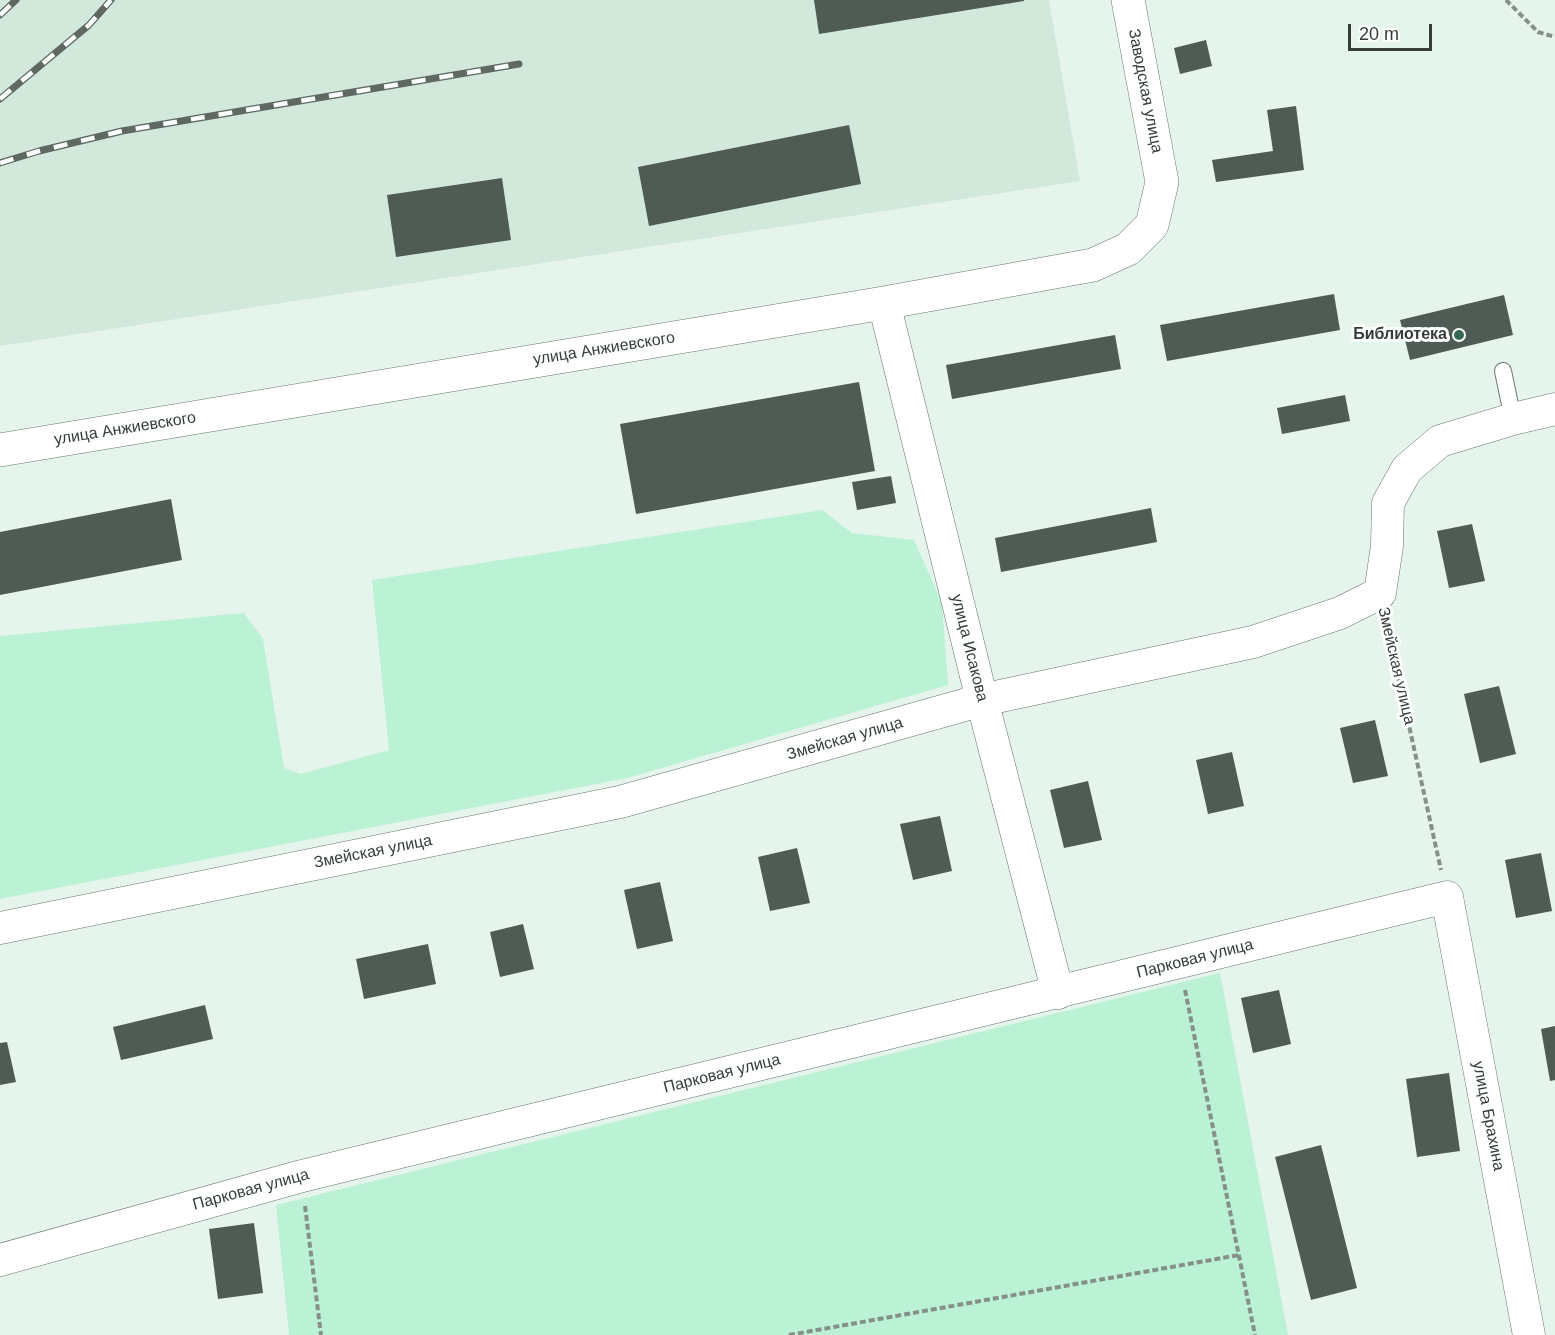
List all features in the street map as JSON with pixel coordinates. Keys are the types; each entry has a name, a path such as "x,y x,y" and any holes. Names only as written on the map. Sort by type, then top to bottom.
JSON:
{"street":[{"name":"Заводская улица","path":"1128,0 1162,182"},
{"name":"улица Анжиевского","path":"0,450 884,303 1093,265 1128,249 1152,225 1162,182"},
{"name":"улица Исакова","path":"884,303 982,700 1058,993"},
{"path":"1380,593 1387,546 1388,503 1407,469 1440,441 1555,409"},
{"name":"Змейская улица","path":"0,928 620,802 982,700 1253,642 1340,613 1380,593"},
{"name":"Парковая улица","path":"0,1260 302,1176 1447,897"},
{"name":"улица Брахина","path":"1447,897 1529,1335"}],"lane":[{"path":"1503,371 1513,419"}],"path":[{"path":"1506,0 1538,32 1555,37"},
{"name":"Змейская улица","path":"1380,593 1447,897"},
{"path":"1179,963 1255,1335"},
{"path":"302,1176 321,1335"},
{"path":"789,1335 1239,1255"}],"shaded area":[{"path":"0,0 1049,0 1080,181 0,346"}],"green space":[{"path":"822,510 852,533 914,540 942,603 948,685 627,778 0,899 0,636 244,613 263,639 284,768 301,774 389,750 372,580"},
{"path":"1220,973 1288,1335 289,1335 276,1205"}],"building":[{"path":"814,0 1024,0 1024,1 819,34"},
{"path":"1206,40 1212,66 1180,74 1174,48"},
{"path":"1296,106 1304,170 1216,182 1212,160 1273,151 1267,110"},
{"path":"849,125 861,184 649,226 638,167"},
{"path":"502,178 511,240 396,257 387,195"},
{"path":"1334,294 1340,330 1167,361 1160,325"},
{"path":"1504,295 1513,335 1410,360 1400,320"},
{"path":"1115,335 1121,369 952,399 946,365"},
{"path":"859,382 875,471 636,514 620,424"},
{"path":"1345,395 1350,421 1282,434 1277,408"},
{"path":"891,476 896,503 857,510 852,482"},
{"path":"171,499 182,560 0,595 0,532"},
{"path":"1151,508 1157,542 1001,572 995,538"},
{"path":"1472,524 1485,581 1449,588 1437,531"},
{"path":"1499,686 1516,754 1480,763 1464,694"},
{"path":"1375,720 1388,776 1353,783 1340,728"},
{"path":"1232,752 1244,806 1208,814 1196,760"},
{"path":"1088,781 1102,840 1064,848 1050,790"},
{"path":"940,816 952,871 913,880 900,824"},
{"path":"797,848 810,903 770,911 758,857"},
{"path":"1541,853 1552,911 1516,918 1505,860"},
{"path":"660,882 673,941 637,949 624,890"},
{"path":"523,924 534,969 500,977 490,932"},
{"path":"428,944 436,984 364,999 356,959"},
{"path":"1279,990 1291,1044 1253,1053 1241,998"},
{"path":"205,1005 213,1039 121,1060 113,1027"},
{"path":"1555,1026 1555,1080 1550,1081 1541,1029"},
{"path":"7,1042 16,1082 0,1085 0,1043"},
{"path":"1449,1073 1460,1151 1417,1157 1406,1079"},
{"path":"1321,1145 1357,1288 1311,1300 1275,1157"},
{"path":"254,1223 263,1293 218,1299 209,1229"}],"railway":[{"path":"0,15 16,0"},
{"path":"0,99 89,25 111,0"},
{"path":"0,163 122,131 519,64"}],"place":[{"name":"Библиотека","path":"1459,335"}]}
